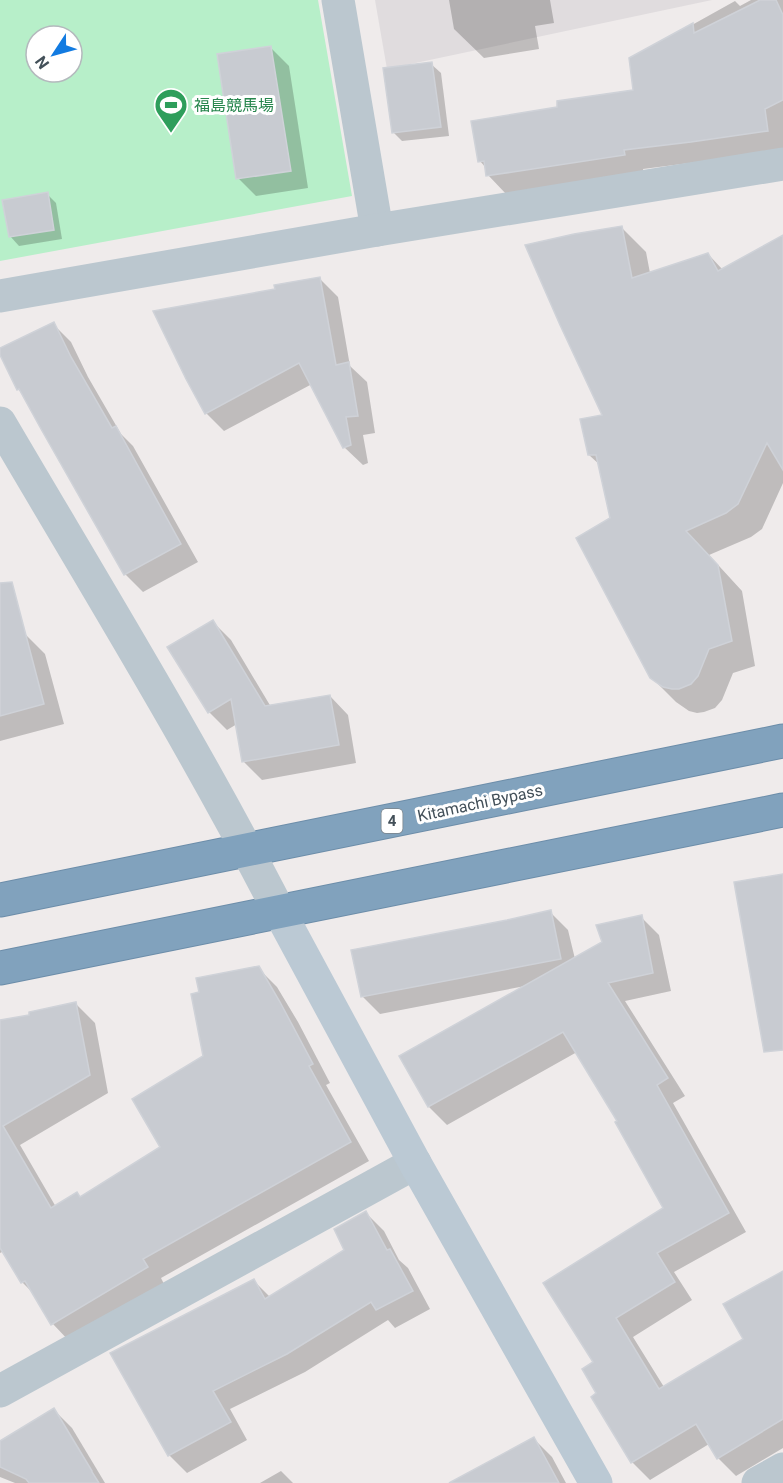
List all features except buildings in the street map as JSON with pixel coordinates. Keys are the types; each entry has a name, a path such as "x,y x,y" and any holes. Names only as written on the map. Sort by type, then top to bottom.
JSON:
{"highway":[{"name":"Kitamachi Bypass","path":"0,900 783,741"},
{"path":"0,968 783,810"}],"street":[{"path":"338,0 377,230"},
{"path":"0,296 377,230 783,164"},
{"path":"0,423 197,760 415,1163 596,1483"},
{"path":"0,1391 415,1163"},
{"path":"758,1483 783,1469"}],"shaded area":[{"path":"375,0 712,0 387,69"}],"green space":[{"name":"福島競馬場","path":"0,0 318,0 352,196 0,261"}],"place":[{"name":"福島競馬場","path":"171,134"}]}
